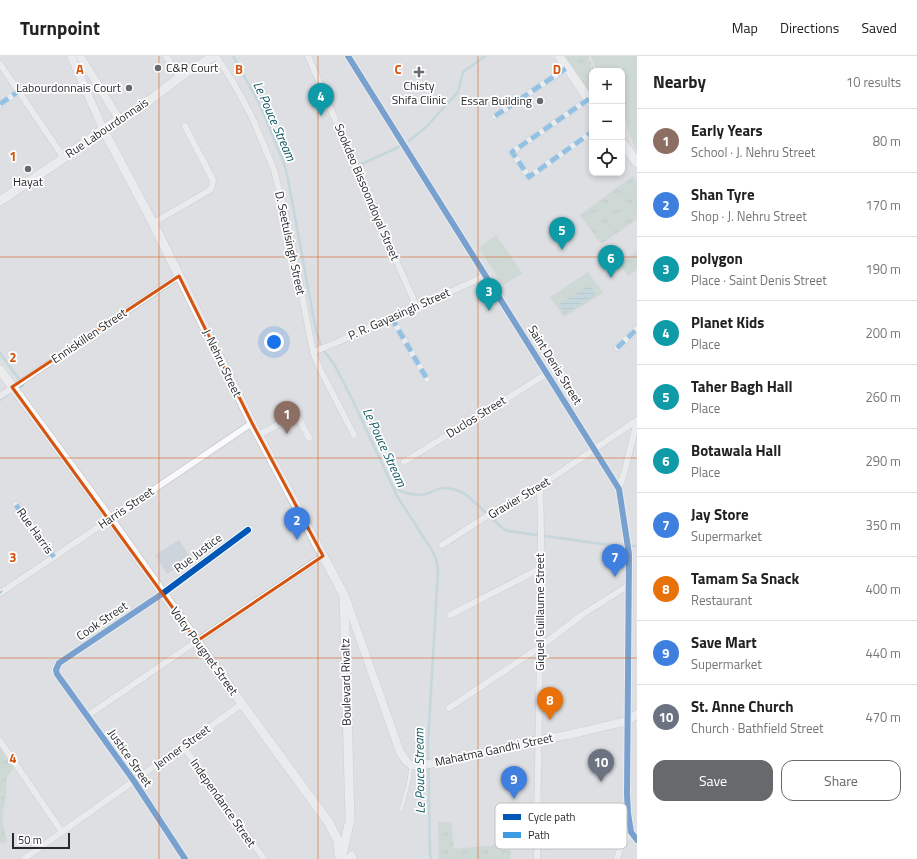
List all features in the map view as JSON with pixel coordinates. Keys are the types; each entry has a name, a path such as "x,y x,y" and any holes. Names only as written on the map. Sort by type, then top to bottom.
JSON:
{"main road":[{"name":"Rue Labourdonnais","path":"0,200 64,158 119,119 137,110 180,77 215,56"},
{"path":"559,56 568,67 589,100"},
{"name":"J. Nehru Street","path":"104,129 153,223 258,435 344,595"},
{"path":"625,146 637,162"},
{"name":"Volcy Pougnet Street","path":"0,370 110,519 162,594 329,823 338,841 340,859"},
{"name":"Boulevard Rivaltz","path":"340,859 350,820 344,595"}],"street":[{"path":"71,56 104,129"},
{"path":"80,56 119,119"},
{"path":"166,56 180,77"},
{"name":"D. Seetulsingh Street","path":"215,56 233,82 252,117 274,170 289,229 313,352 354,435"},
{"name":"Sookdeo Bissoondoyal Street","path":"308,56 417,307"},
{"path":"349,56 409,150 401,138 349,56"},
{"name":"Saint Denis Street","path":"349,56 619,489 629,554 627,794 631,832"},
{"path":"0,64 64,158"},
{"path":"494,116 568,67"},
{"path":"84,85 95,79"},
{"path":"0,104 19,91"},
{"path":"589,103 512,152 529,177 589,134"},
{"path":"153,223 210,190 212,186 213,180 185,126"},
{"name":"Enniskillen Street","path":"0,396 179,276"},
{"name":"P. R. Gayasingh Street","path":"313,352 485,276"},
{"path":"391,317 427,380"},
{"path":"617,348 637,329"},
{"name":"Duclos Street","path":"404,462 548,373"},
{"path":"258,435 297,416 309,438"},
{"path":"619,489 637,421"},
{"name":"Gravier Street","path":"442,546 493,512 540,486 637,421"},
{"name":"Harris Street","path":"0,593 252,423"},
{"name":"Giquel Guillaume Street","path":"538,803 541,568 540,486"},
{"name":"Rue Harris","path":"16,505 54,557"},
{"name":"Rue Justice","path":"162,594 248,530"},
{"path":"87,716 323,556"},
{"path":"450,615 541,568"},
{"path":"449,708 540,647 584,614 629,585"},
{"name":"Cook Street","path":"56,670 59,663 162,594"},
{"path":"344,595 400,752 406,761 411,765"},
{"name":"Justice Street","path":"56,670 62,682 134,781 185,859"},
{"name":"Jenner Street","path":"24,859 242,704"},
{"name":"Mahatma Gandhi Street","path":"411,765 422,765 457,759 539,740 568,735 627,721 637,714"},
{"path":"0,741 62,832"},
{"name":"Independance Street","path":"183,746 264,859"},
{"path":"627,838 631,832 637,840"},
{"path":"617,859 616,857 620,849"},
{"path":"346,859 352,854 354,859"}],"lane":[{"path":"401,810 410,781 411,765"}],"path":[{"path":"587,56 593,68"}],"highlighted area":[{"path":"179,276 252,423 323,556 197,641 12,387"}],"shaded area":[{"path":"179,540 191,559 167,574 155,555"}],"green space":[{"path":"563,56 586,56 591,68 589,68 589,91"},
{"path":"591,56 637,56 637,151 632,141 625,114 625,68 622,68 622,66 618,68 596,68"},
{"path":"633,176 637,182 637,219 601,244 580,215"},
{"path":"496,235 522,273 503,285 479,248"},
{"path":"637,251 637,270 628,276 619,263"},
{"path":"588,272 603,293 564,317 550,297"},
{"path":"0,749 14,767 7,777 6,796 2,818 7,842 0,843"},
{"path":"438,822 451,822 454,849 495,845 495,849 511,850 511,859 439,859"}],"water":[{"path":"590,285 596,295 565,314 559,304"}],"waterway":[{"name":"Le Pouce Stream","path":"233,56 261,107 284,164 316,331 322,348 334,364 352,399 397,496 436,559 438,571 428,742 431,859"},
{"path":"409,141 427,126 458,92 463,72 485,56"},
{"path":"359,165 399,147"},
{"path":"0,353 18,378"},
{"path":"0,400 8,394"},
{"path":"393,487 400,491 418,495 430,493 442,488 457,490 468,496 501,527 509,531 617,546 637,546"}],"marked path":[{"path":"495,116 568,67"},
{"path":"0,104 19,91"},
{"path":"589,99 512,152 529,177 589,134"},
{"path":"391,317 427,379"},
{"path":"617,348 637,329"},
{"path":"16,505 54,557"}],"cycle path":[{"path":"348,56 619,489 629,554 627,794 631,832 637,840"},
{"path":"185,859 134,781 57,674 56,670 59,663 162,594 248,530"}],"place":[{"name":"C&R Court","path":"158,68"},
{"name":"Chisty Shifa Clinic","path":"419,72"},
{"name":"Labourdonnais Court","path":"129,88"},
{"name":"Essar Building","path":"540,101"},
{"name":"Planet Kids","path":"321,116"},
{"name":"Hayat","path":"28,169"},
{"name":"Taher Bagh Hall","path":"562,250"},
{"name":"Botawala Hall","path":"611,278"},
{"name":"polygon","path":"489,311"},
{"name":"Early Years","path":"287,434"},
{"name":"Shan Tyre","path":"297,540"},
{"name":"Jay Store","path":"615,577"},
{"name":"Tamam Sa Snack","path":"550,720"},
{"name":"St. Anne Church","path":"601,782"},
{"name":"Save Mart","path":"514,799"}]}
